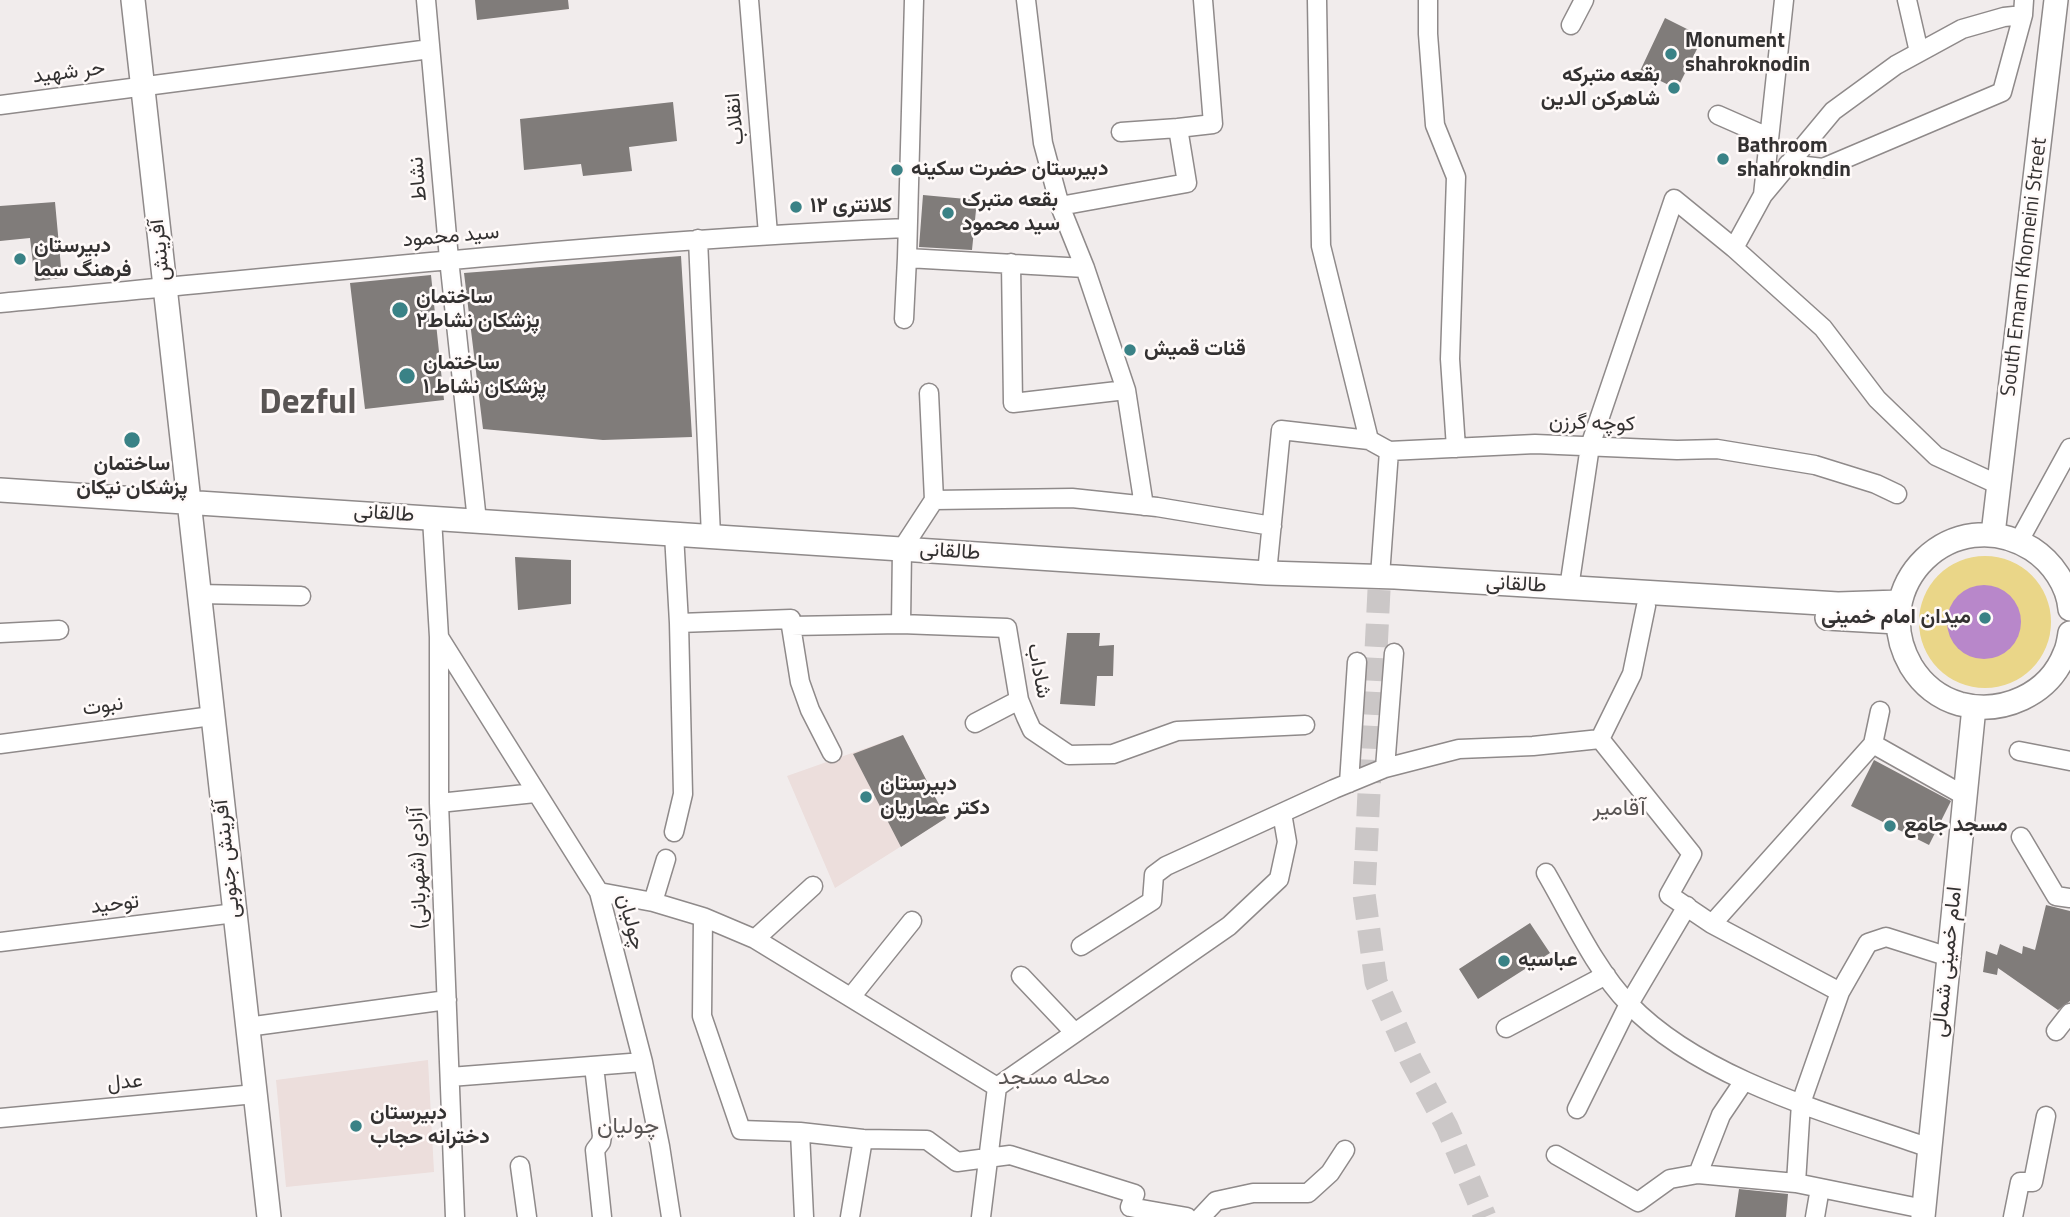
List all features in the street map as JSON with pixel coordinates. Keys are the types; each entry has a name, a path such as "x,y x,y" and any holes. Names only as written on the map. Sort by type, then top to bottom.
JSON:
{"main road":[{"name":"آفرینش","path":"133,0 188,501"},
{"name":"South Emam Khomeini Street","path":"1993,534 2056,0"},
{"name":"طالقانی","path":"0,490 1267,573 1646,607 1898,612"},
{"name":"آفرینش جنوبی","path":"188,501 269,1217"},
{"path":"2070,609 2069,599 2059,575 2041,555 2019,541 1993,534 1968,536 1944,544 1924,559 1909,579 1898,612 1902,651 1917,676 1933,691 1952,702 1973,707 2002,706 2028,696 2050,678 2065,653 2070,633"},
{"name":"طالقانی","path":"1380,583 1569,588 1838,604 1898,612"},
{"name":"امام خمینی شمالی","path":"1923,1213 1973,707"}],"street":[{"name":"نشاط","path":"426,0 449,259 478,521"},
{"name":"انقلاب","path":"749,0 768,234"},
{"path":"904,318 914,0"},
{"path":"1026,0 1043,143 1060,206 1085,268 1126,390 1144,506"},
{"path":"1121,132 1213,124 1203,0"},
{"path":"1317,0 1321,246 1369,440"},
{"path":"1428,0 1435,125 1456,177 1450,359 1456,448"},
{"path":"1571,25 1584,0"},
{"path":"1763,195 1784,0"},
{"path":"1907,0 1919,52"},
{"path":"1734,248 1763,195 1833,111 1896,65 1919,52 1962,29 2004,17 2024,7"},
{"path":"1788,163 1823,168 2002,92 2024,7"},
{"name":"حر شهید","path":"0,105 430,49"},
{"path":"1718,115 1768,137"},
{"path":"1060,206 1187,183 1178,128"},
{"path":"1569,588 1590,446 1674,199 1734,248 1823,328 1877,400 1936,456 1999,485"},
{"name":"سید محمود","path":"0,303 449,259 768,234 907,228"},
{"path":"698,239 711,536"},
{"path":"906,258 1085,268"},
{"path":"1011,263 1013,403 1126,390"},
{"path":"901,624 902,549 934,500 929,393"},
{"path":"1267,573 1282,430 1369,440 1389,451 1380,583"},
{"name":"کوچه گرزن","path":"1389,451 1535,444 1717,449 1815,465 1876,484 1897,495"},
{"path":"2019,541 2070,448"},
{"path":"934,500 1072,498 1272,526"},
{"name":"آزادی (شهربانی)","path":"432,518 439,637 439,803 455,1217"},
{"path":"674,534 683,794 674,832"},
{"path":"198,594 301,596"},
{"path":"1600,739 1632,674 1646,607"},
{"name":"شاداب","path":"679,623 791,619 791,626 901,624 1007,628 1019,700 1032,730 1069,755 1113,754 1177,731 1305,725"},
{"path":"791,626 800,682 810,710 832,753"},
{"path":"0,633 59,630"},
{"name":"چولیان","path":"439,637 599,892 643,1062 671,1217"},
{"path":"1385,768 1394,653"},
{"path":"1349,783 1357,662"},
{"path":"975,723 1019,700"},
{"path":"1712,923 1873,744 1880,710"},
{"name":"نبوت","path":"0,744 212,716"},
{"path":"1081,946 1152,901 1154,875 1166,866 1385,768 1459,749 1533,746 1600,739"},
{"path":"1600,739 1692,854 1668,895 1712,923 1840,992"},
{"path":"1873,744 1965,796"},
{"path":"2019,751 2070,761"},
{"path":"439,803 535,793"},
{"path":"981,1217 997,1087 1229,926 1279,879 1287,842 1282,813"},
{"path":"2021,837 2056,896 2070,898"},
{"path":"653,902 666,859"},
{"path":"1546,873 1606,975 1629,1004 1683,1049 1744,1081 1930,1148"},
{"path":"755,939 813,886"},
{"path":"599,892 653,902 703,917 755,939 997,1087"},
{"path":"1577,1109 1629,1004 1687,906"},
{"name":"توحید","path":"0,942 234,913"},
{"path":"703,917 702,1016 741,1130 800,1132 863,1139 927,1140 957,1162 1010,1156 1135,1194 1130,1206 1187,1217"},
{"path":"851,997 912,921"},
{"path":"1796,1183 1801,1103 1840,992 1868,943 1886,937 1949,957"},
{"path":"1506,1028 1606,975"},
{"path":"1020,976 1075,1033"},
{"path":"247,1027 447,1000"},
{"path":"2056,1031 2070,1013"},
{"path":"450,1077 643,1062"},
{"path":"594,1066 602,1136 595,1150 602,1217"},
{"path":"1698,1174 1721,1115 1744,1081"},
{"name":"عدل","path":"0,1118 255,1094"},
{"path":"2013,1217 2020,1182 2033,1182 2046,1116"},
{"path":"800,1132 804,1217"},
{"path":"850,1217 863,1139"},
{"path":"1201,1217 1216,1201 1253,1193 1308,1194 1330,1173 1345,1150"},
{"path":"1556,1155 1638,1202 1670,1179 1698,1174 1796,1183 1923,1213"},
{"path":"520,1166 527,1217"},
{"path":"1815,1217 1820,1188"}],"shaded area":[{"name":"میدان امام خمینی","path":"1985,556 2010,561 2032,575 2046,597 2051,622 2046,647 2032,669 2010,683 1985,688 1960,683 1938,669 1924,647 1919,622 1924,597 1938,575 1960,561"},
{"path":"1984,585 2005,591 2015,601 2021,622 2015,643 2005,653 1984,659 1963,653 1953,643 1947,622 1953,601 1963,591"},
{"name":"دبیرستان دکتر عصاریان","path":"903,735 946,818 835,888 787,776"},
{"name":"دبیرستان دخترانه حجاب","path":"428,1060 434,1172 286,1187 276,1080"}],"building":[{"path":"475,0 568,0 569,9 477,20"},
{"name":"Monument shahroknodin","path":"1665,18 1703,37 1677,89 1640,71"},
{"path":"673,102 677,141 629,147 632,171 583,176 581,164 524,170 520,119"},
{"name":"بقعه متبرک سید محمود","path":"923,195 977,200 972,250 919,247"},
{"path":"55,202 62,278 35,281 30,238 0,241 0,206"},
{"path":"681,256 692,437 603,440 483,429 464,273"},
{"path":"431,275 444,400 365,409 350,283"},
{"path":"515,557 571,560 571,604 518,610"},
{"path":"1067,633 1100,633 1099,646 1114,645 1113,676 1097,676 1095,706 1060,704"},
{"path":"903,735 946,818 901,847 853,754"},
{"path":"1874,760 1951,801 1929,845 1851,806"},
{"path":"2046,905 2070,911 2070,1001 2058,1010 1998,968 1997,975 1983,972 1986,951 1997,955 2000,944 2022,954 2023,946 2035,950"},
{"name":"عباسیه","path":"1530,923 1550,953 1478,999 1459,969"},
{"path":"1739,1189 1788,1194 1786,1217 1735,1217"}],"tunnel":[{"path":"1379,590 1364,894 1376,982 1411,1060 1447,1127 1485,1217"}],"place":[{"name":"Monument shahroknodin","path":"1671,54"},
{"name":"بقعه متبرکه شاهرکن الدین","path":"1674,88"},
{"name":"Bathroom shahrokndin","path":"1723,159"},
{"name":"دبیرستان حضرت سکینه","path":"897,170"},
{"name":"کلانتری ۱۲","path":"796,207"},
{"name":"بقعه متبرک سید محمود","path":"948,213"},
{"name":"دبیرستان فرهنگ سما","path":"20,259"},
{"name":"ساختمان پزشکان نشاط۲","path":"400,310"},
{"name":"قنات قمیش","path":"1130,350"},
{"name":"ساختمان پزشکان نشاط ۱","path":"407,376"},
{"name":"ساختمان پزشکان نیکان","path":"132,440"},
{"name":"میدان امام خمینی","path":"1985,618"},
{"name":"دبیرستان دکتر عصاریان","path":"866,797"},
{"name":"مسجد جامع","path":"1890,826"},
{"name":"عباسیه","path":"1504,961"},
{"name":"دبیرستان دخترانه حجاب","path":"356,1126"}],"district":[{"name":"Dezful","path":"308,404"},
{"name":"آقامیر","path":"1619,809"},
{"name":"محله مسجد","path":"1054,1078"},
{"name":"چولیان","path":"628,1127"}]}
